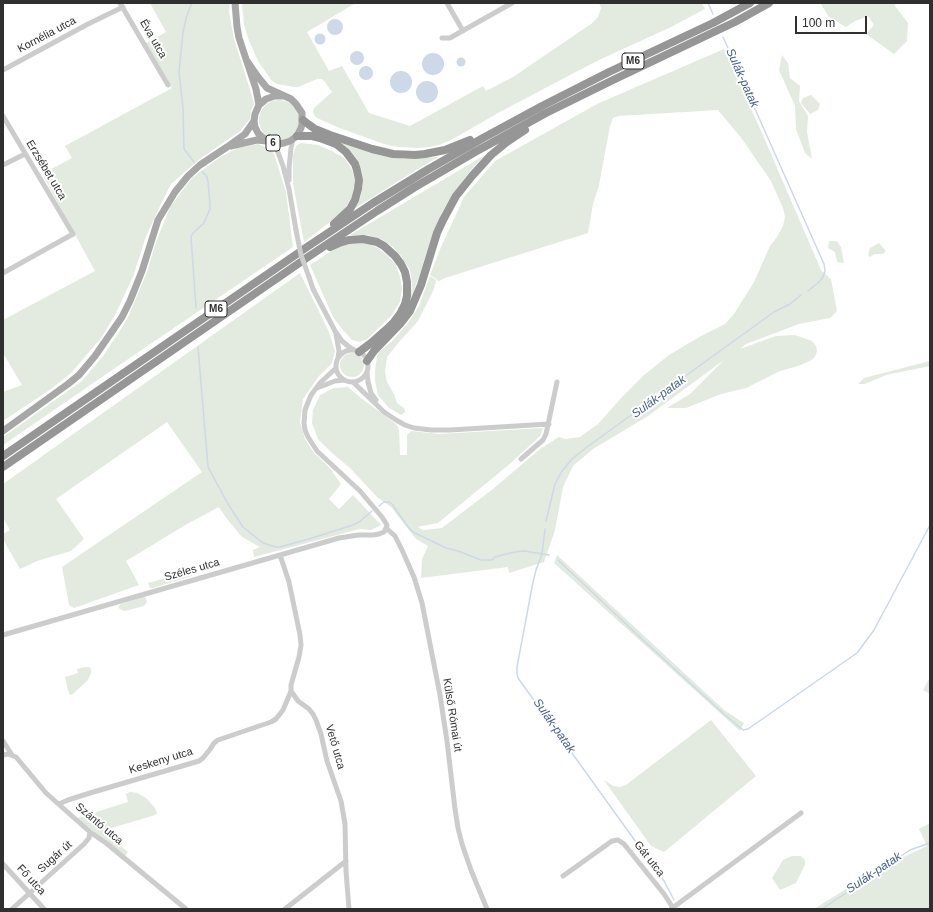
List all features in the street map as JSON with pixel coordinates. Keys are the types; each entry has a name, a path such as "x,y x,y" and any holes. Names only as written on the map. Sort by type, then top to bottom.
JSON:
{"highway":[{"name":"M6","path":"3,456 307,247 373,203 427,170 516,120 596,79 706,27 750,3"},
{"name":"M6","path":"3,467 308,257 430,178 513,131 574,99 723,28 769,3"},
{"path":"367,361 374,351 400,324 410,310 421,285 443,220 456,196 491,155 524,130 559,111 574,99"},
{"path":"303,120 315,129 372,149 393,154 415,155 437,152 454,147 516,120"},
{"path":"295,137 312,136 336,144 349,155 355,164 358,175 358,189 355,200 350,209 307,247"},
{"path":"308,257 344,241 363,239 376,242 384,246 401,264 405,272 407,286 406,300 403,308 394,322 371,343 357,351"}],"main road":[{"name":"6","path":"235,3 238,33 256,88 259,106 255,114 255,127 262,137 274,144 284,143 295,137"},
{"name":"6","path":"247,60 267,88 291,99 296,104 300,109 303,120"},
{"path":"259,106 270,97 284,96"},
{"path":"295,137 301,128 303,120"},
{"name":"6","path":"3,431 68,384 79,375 95,356 117,324 130,301 142,271 158,220 170,200 193,171 245,134 254,121"},
{"name":"6","path":"227,147 257,140 267,141"}],"street":[{"path":"447,3 463,30"},
{"path":"442,38 450,38 512,3"},
{"name":"Kornélia utca","path":"3,70 122,5"},
{"name":"Éva utca","path":"122,5 168,85"},
{"name":"Erzsébet utca","path":"3,116 73,234 3,273"},
{"path":"289,189 291,148 295,137"},
{"path":"274,144 283,166 289,189 301,255 313,289 335,331 342,341 365,357 367,361 368,382 371,393 379,406"},
{"path":"3,165 25,154"},
{"path":"335,331 339,351 336,368 340,377 348,382 353,382 362,378 367,370"},
{"path":"338,358 345,352 357,351"},
{"name":"Külső Római út","path":"336,368 320,383 311,395 305,410 304,423 312,445 322,456 354,484 385,521 387,525 386,528 395,536 414,577 422,603 440,695 458,828 471,870 487,909"},
{"path":"316,388 335,381 344,380"},
{"path":"353,382 384,412 405,425 414,428 450,430 549,424"},
{"path":"521,459 543,440 546,434 557,382"},
{"name":"Széles utca","path":"3,635 339,538 379,534 384,532 386,528"},
{"path":"280,555 289,582 301,645 291,685 291,691"},
{"name":"Keskeny utca","path":"59,804 90,793 199,761 218,740 276,719 283,710 291,691"},
{"name":"Vető utca","path":"291,691 298,701 309,709 319,726 327,761 335,781 345,824 349,909"},
{"name":"Szántó utca","path":"3,741 12,755 16,757 46,793 90,832 106,843 186,909"},
{"path":"3,755 12,755"},
{"path":"672,909 801,813"},
{"name":"Sugár út","path":"12,909 84,844 89,838 90,832"},
{"name":"Gát utca","path":"563,876 612,841 618,840 624,844 664,894 672,909"},
{"path":"285,909 346,861"},
{"name":"Fő utca","path":"3,864 44,909"}],"shaded area":[{"path":"150,3 230,3 229,12 234,39 254,103 250,119 240,131 200,159 171,184 145,239 134,274 116,313 102,337 71,373 51,389 3,421 3,392 22,385 3,353 3,320 95,271 42,174 72,158 65,146 172,88 146,43 166,32"},
{"path":"242,3 353,3 354,4 307,32 329,71 342,66 369,113 410,126 483,86 486,91 513,77 591,24 598,17 601,8 599,3 702,3 705,9 671,27 599,60 498,113 453,139 439,145 418,148 398,147 384,144 317,118 313,112 314,108 332,92 322,79 317,79 298,87 277,84 272,81 258,61 248,38 244,25"},
{"path":"896,3 895,6 908,23 907,41 894,54 866,34 874,25 868,16 855,21 846,27 829,17 821,4"},
{"path":"724,49 821,270 831,279 837,311 830,318 799,324 746,344 740,349 776,336 795,335 812,341 816,346 817,351 815,357 810,361 780,371 746,388 721,394 686,408 667,408 690,394 724,360 648,416 593,449 573,466 563,487 555,530 544,562 509,573 508,567 421,578 422,559 428,546 416,539 391,507 377,497 350,468 318,439 312,423 313,410 320,395 334,388 348,387 396,424 399,429 400,455 407,455 407,435 411,431 439,434 543,428 540,436 512,462 438,523 418,527 423,530 442,528 493,489 540,449 559,437 565,439 580,437 598,424 644,375 669,355 725,324 734,314 754,282 770,246 783,226 785,217 783,208 771,181 742,139 718,110 618,116 613,118 610,126 599,185 593,204 588,233 439,281 430,275 464,197 495,161 597,104"},
{"path":"782,55 788,63 790,78 800,86 799,101 808,116 807,132 812,159 805,153 796,129 795,106 779,70"},
{"path":"811,95 820,104 818,110 810,114 801,103 803,98"},
{"path":"279,100 290,103 296,109 299,120 296,131 290,137 279,140 268,137 262,131 259,120 262,109 268,103"},
{"path":"335,140 379,155 403,159 438,157 354,209 361,196 363,183 362,170 350,150"},
{"path":"301,143 318,145 344,158 353,171 355,184 352,197 345,208 334,219 304,242 293,184 293,155 296,146"},
{"path":"258,144 271,149 274,154 286,192 293,247 3,445 3,437 82,381 103,356 128,317 147,272 155,245 170,207 192,178 220,157 238,148"},
{"path":"485,155 457,188 442,212 411,299 412,283 410,270 392,246 381,239 367,235 350,235"},
{"path":"829,241 837,241 841,247 844,263 837,262 835,252 828,248"},
{"path":"366,243 378,248 388,256 396,265 402,288 400,302 392,315 367,339 360,342 352,340 333,317 310,265 343,245"},
{"path":"879,243 886,251 883,254 874,254 870,257 868,255 870,248"},
{"path":"300,273 329,332 335,351 332,363 319,376 303,399 300,422 305,439 314,453 329,467 341,484 329,499 339,509 353,495 381,525 371,530 360,529 254,557 253,550 260,547 242,537 219,507 187,524 126,561 139,585 74,608 69,605 62,567 202,472 167,422 56,499 84,539 71,551 37,561 20,569 3,539 3,534 10,530 3,518 3,484"},
{"path":"430,276 436,280 434,289 418,321 387,357 385,371 387,382 397,403 405,409 405,412 401,415 389,408 378,395 375,380 377,357 379,352 392,341 408,323 419,306"},
{"path":"352,353 357,354 363,360 363,370 357,376 352,377 347,376 341,370 340,365 341,360 347,354"},
{"path":"930,361 930,366 886,375 865,384 858,384 864,378"},
{"path":"557,555 724,710 744,723 740,731 554,563"},
{"path":"191,571 192,576 153,588 150,588 148,583"},
{"path":"145,597 147,602 144,606 125,611 119,608 121,604"},
{"path":"89,667 91,669 88,680 74,693 71,695 69,694 65,677 78,673 77,669"},
{"path":"930,677 930,694 923,690"},
{"path":"711,720 756,776 664,852 651,846 604,780 613,786 620,787 626,785"},
{"path":"130,792 137,793 146,798 155,808 157,813 155,815 105,830 106,834 128,852 125,856 77,818 128,802 126,794"},
{"path":"930,823 930,909 814,909 878,869 927,846 919,829"},
{"path":"792,856 801,856 805,860 805,865 796,883 780,890 772,878 783,860"}],"water":[{"path":"335,19 342,24 343,27 338,34 335,35 328,30 327,27 332,20"},
{"path":"318,34 322,34 324,35 324,43 318,44 315,41 315,37"},
{"path":"354,51 360,51 364,55 364,61 360,65 354,65 350,61 350,55"},
{"path":"433,53 441,56 444,64 441,72 433,75 425,72 422,64 425,56"},
{"path":"461,57 466,62 461,67 456,62"},
{"path":"363,66 369,66 373,70 373,76 369,80 363,80 359,76 359,70"},
{"path":"401,71 409,74 412,82 409,90 401,93 393,90 390,82 393,74"},
{"path":"427,81 435,84 438,92 435,100 427,103 419,100 416,92 419,84"}],"waterway":[{"path":"192,3 187,15 183,32 179,72 183,108 184,149 194,162"},
{"name":"Sulák-patak","path":"708,3 713,14"},
{"name":"Sulák-patak","path":"723,37 824,264 825,271 823,277 808,291"},
{"path":"196,308 191,237 193,233 204,223 210,209 207,177 202,171"},
{"name":"Sulák-patak","path":"546,521 555,484 562,471 572,459 774,312 790,304 801,295"},
{"path":"198,347 208,467 228,504 243,527 263,543 280,547 353,525 372,511"},
{"path":"379,506 384,502 389,502 413,532 446,548 481,560 492,560 495,557 524,551 549,555"},
{"path":"558,560 643,640 743,730 748,729 857,653 874,630 930,525"},
{"name":"Sulák-patak","path":"545,529 542,554 533,582 517,667 518,678 664,881 674,900"},
{"name":"Sulák-patak","path":"822,909 910,850 930,843"}]}
